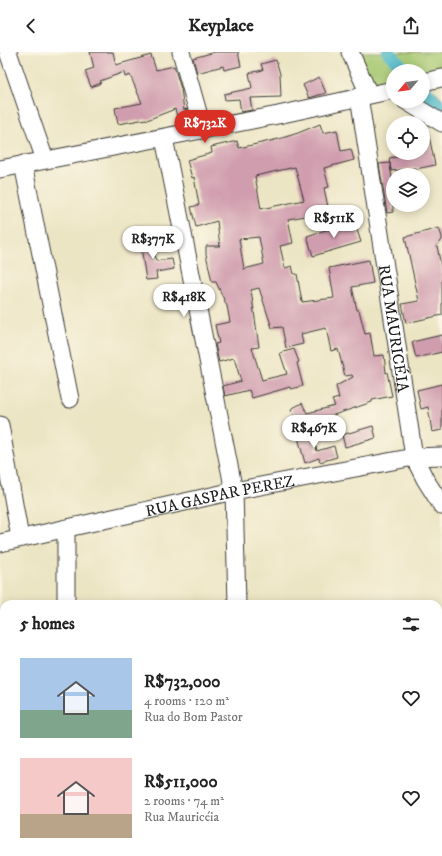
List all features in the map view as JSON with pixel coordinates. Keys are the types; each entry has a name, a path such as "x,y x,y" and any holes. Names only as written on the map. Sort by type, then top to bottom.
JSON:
{"street":[{"path":"8,52 45,160"},
{"path":"181,52 203,130"},
{"name":"RUA MAURICÉIA","path":"350,52 364,95 414,457 425,479 442,506"},
{"path":"430,80 441,78"},
{"path":"0,169 164,138 278,115 364,95 386,92"},
{"path":"417,108 442,123"},
{"path":"164,138 234,491 238,600"},
{"path":"23,164 70,399"},
{"path":"0,425 20,538"},
{"name":"RUA GASPAR PEREZ","path":"0,543 234,491 414,457 442,456"},
{"path":"66,528 66,600"}],"green space":[{"path":"354,52 442,52 442,66 430,70 430,64 386,64 386,82 377,85 374,84"}],"water":[{"path":"430,92 436,92 442,98 442,119 428,108 430,108"}],"building":[{"path":"90,52 113,52 116,65 151,55 156,70 174,66 181,89 184,110 187,109 190,120 185,121 186,123 179,124 175,109 147,120 118,124 115,108 142,103 130,75 125,77 124,72 100,81 101,83 91,87 85,71 94,68"},
{"path":"215,52 238,52 241,66 224,70 223,66 197,73 193,58"},
{"path":"276,60 280,74 281,97 250,98 252,110 241,112 239,99 225,100 224,94 252,88 249,73 263,70 261,64"},
{"path":"319,77 326,93 309,98 303,85"},
{"path":"320,124 323,133 337,130 341,151 351,149 354,160 324,168 329,187 324,188 329,212 288,219 293,243 280,246 285,268 292,266 294,274 297,274 302,302 334,298 329,268 369,260 373,283 352,287 357,310 359,310 365,334 370,333 374,356 384,355 386,373 387,372 392,396 372,400 372,402 325,418 327,426 303,432 291,409 302,403 307,413 335,406 332,400 339,398 336,386 353,377 352,375 345,376 338,349 331,351 326,328 301,334 303,344 286,348 282,327 272,328 259,288 251,290 259,347 252,348 262,380 287,374 280,353 294,349 299,362 297,363 303,386 291,389 290,387 252,398 249,390 225,396 223,386 241,381 234,358 219,362 215,344 219,343 215,325 230,322 227,306 216,282 212,282 206,254 206,246 220,246 217,221 196,227 191,207 199,205 194,177 192,178 187,160 212,153 211,147 237,141 239,148 298,133","holes":["295,167 304,200 261,209 255,176","259,237 264,264 244,269 239,239"]},
{"path":"430,141 435,165 421,168 391,168 389,160 430,160"},
{"path":"390,163 391,168 386,168 386,207 379,164"},
{"path":"354,221 361,242 313,256 307,236"},
{"path":"439,228 442,237 442,240 437,246 442,271 442,315 406,323 402,304 419,301 405,237"},
{"path":"153,238 156,261 172,259 174,269 156,272 157,279 146,280 140,240"},
{"path":"442,335 442,352 416,358 412,342"},
{"path":"442,384 442,430 432,432 428,407 421,409 417,390"},
{"path":"373,426 376,438 345,447 342,435"},
{"path":"311,430 317,451 334,446 337,457 320,462 319,458 305,463 297,434"}],"waterway":[{"path":"388,52 399,64"},
{"path":"430,95 442,108"}]}
